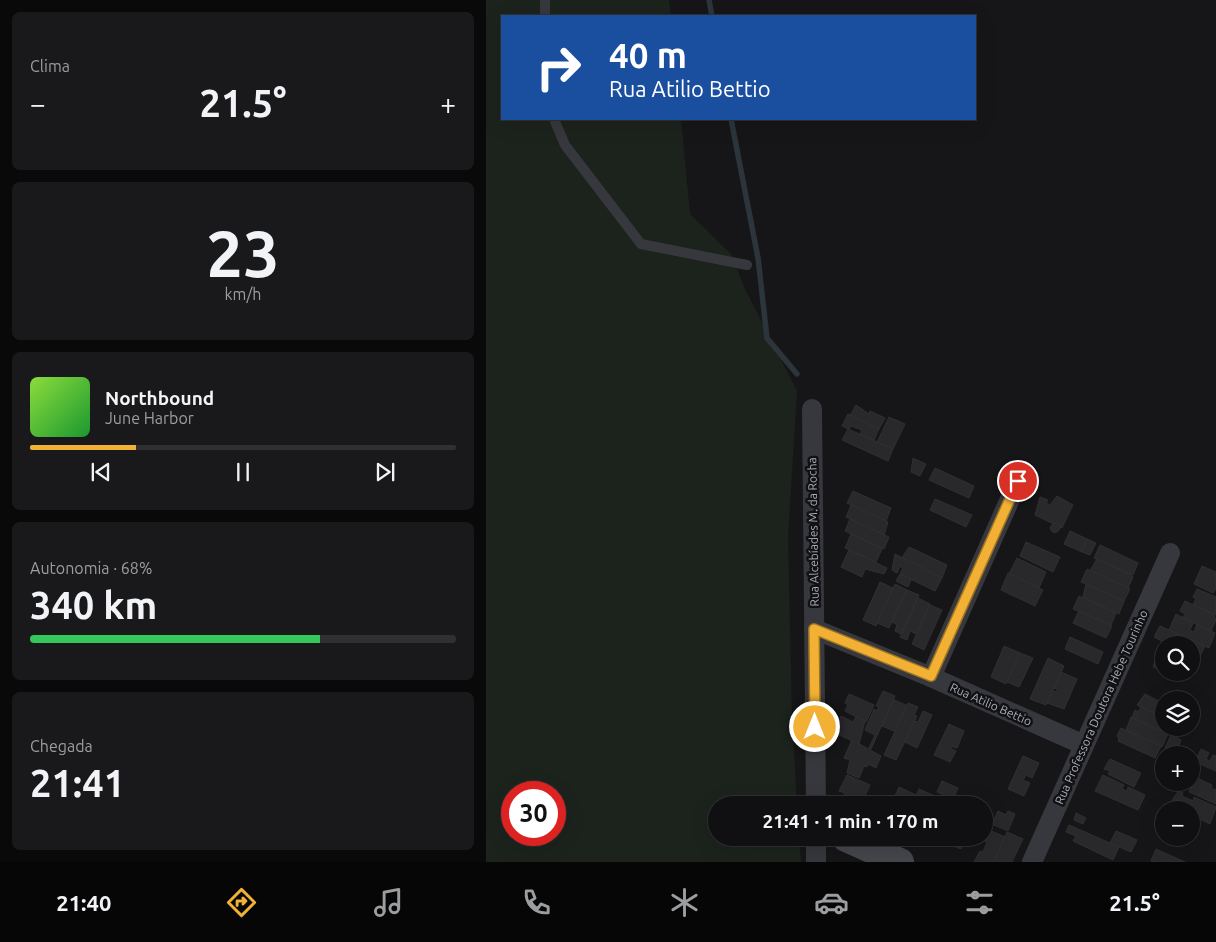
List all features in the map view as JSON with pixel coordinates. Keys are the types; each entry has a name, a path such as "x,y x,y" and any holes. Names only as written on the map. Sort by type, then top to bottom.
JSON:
{"street":[{"name":"Rua Alcebíades M. da Rocha","path":"812,409 816,796"},
{"path":"931,676 1018,481"},
{"name":"Rua Professora Doutora Hebe Tourinho","path":"1032,862 1170,552"},
{"name":"Rua Atilio Bettio","path":"814,629 931,676 1084,745"},
{"path":"816,846 816,862"},
{"path":"864,846 900,862"}],"lane":[{"path":"545,0 545,15"},
{"path":"554,120 565,145 641,244 747,265"}],"shaded area":[{"path":"486,0 669,0 671,15 501,15 501,120 681,120 690,214 731,254 745,289 797,391 788,537 792,718 796,796 708,796 708,846 800,846 801,862 486,862"}],"building":[{"path":"856,405 869,414 870,411 885,418 879,429 850,416"},
{"path":"848,414 879,429 874,440 860,434 862,430 851,426 849,429 842,426"},
{"path":"889,417 905,424 893,449 877,442"},
{"path":"848,429 893,449 888,461 842,440"},
{"path":"913,458 926,464 920,476 911,472"},
{"path":"935,468 974,486 969,498 929,480"},
{"path":"853,491 891,508 886,521 847,503"},
{"path":"1057,496 1073,505 1062,528 1035,515 1040,497 1048,500 1046,503 1050,505"},
{"path":"935,499 972,515 966,527 930,510"},
{"path":"851,505 888,522 884,535 846,517"},
{"path":"850,519 889,537 884,549 845,531"},
{"path":"1055,523 1060,528 1055,533 1050,528"},
{"path":"1070,531 1087,539 1082,552 1064,544"},
{"path":"851,534 882,549 876,562 845,548"},
{"path":"1087,539 1096,543 1090,555 1082,552"},
{"path":"1026,542 1060,557 1053,572 1020,556"},
{"path":"1100,545 1138,563 1133,575 1094,558"},
{"path":"909,547 947,565 942,578 902,558"},
{"path":"849,550 887,568 884,574 865,569 862,577 841,567"},
{"path":"895,554 942,578 935,591 900,574 903,568 900,566 897,573 892,570"},
{"path":"1017,558 1046,572 1039,588 1009,574"},
{"path":"1097,559 1133,577 1128,588 1090,571"},
{"path":"1202,566 1216,572 1216,589 1213,593 1194,584"},
{"path":"1087,569 1130,589 1124,601 1081,582"},
{"path":"1008,573 1043,590 1035,606 1001,590"},
{"path":"900,574 911,580 908,587 896,581"},
{"path":"880,582 893,588 876,626 863,620"},
{"path":"895,584 907,590 889,628 877,623"},
{"path":"1086,584 1124,601 1119,614 1083,597"},
{"path":"1197,589 1216,597 1216,615 1193,605 1196,598 1193,597"},
{"path":"907,590 919,595 901,634 895,631 897,625 892,622"},
{"path":"1079,596 1116,613 1111,625 1073,609"},
{"path":"918,598 930,604 916,634 910,631 907,640 900,637"},
{"path":"1185,601 1214,615 1216,620 1211,631 1183,618 1185,614 1180,611"},
{"path":"930,605 942,610 924,650 912,644"},
{"path":"1079,611 1112,626 1106,638 1073,623"},
{"path":"1176,614 1193,623 1190,630 1194,632 1197,624 1215,633 1209,648 1200,644 1200,636 1182,636 1169,630"},
{"path":"1160,626 1182,636 1155,636"},
{"path":"1070,637 1103,652 1098,664 1065,649"},
{"path":"1200,644 1205,646 1200,656"},
{"path":"1004,646 1020,653 1006,684 991,677"},
{"path":"1020,653 1033,658 1019,687 1007,682"},
{"path":"1048,658 1064,666 1046,705 1030,699"},
{"path":"1061,672 1077,679 1064,709 1047,703 1053,691 1057,692 1058,690 1054,688"},
{"path":"883,691 895,696 871,749 869,748 875,735 865,730 874,709 877,711 879,706 876,706"},
{"path":"849,694 874,705 866,722 845,711 848,705 845,703"},
{"path":"1145,694 1155,699 1155,713 1137,705"},
{"path":"894,700 906,705 894,731 882,726"},
{"path":"908,703 918,707 914,715 917,716 896,760 884,755"},
{"path":"1141,707 1155,713 1155,728 1132,718 1135,710 1138,712"},
{"path":"923,711 932,715 917,748 905,742 914,721 918,722"},
{"path":"841,716 853,722 856,717 865,721 859,744 835,733"},
{"path":"1131,717 1155,728 1155,736 1167,736 1162,746 1160,746 1126,730"},
{"path":"949,724 964,731 957,748 951,746 950,748 956,751 950,762 934,755"},
{"path":"1121,728 1161,746 1155,746 1155,758 1118,741 1119,738 1117,736"},
{"path":"1171,736 1181,740 1179,746 1166,746"},
{"path":"852,740 881,756 876,768 868,764 867,767 864,766 859,778 847,773 850,760 844,758"},
{"path":"1201,749 1209,753 1206,759 1210,761 1213,755 1216,756 1216,771 1200,764"},
{"path":"1023,756 1039,763 1032,778 1026,775 1023,780 1030,783 1024,796 1008,789"},
{"path":"1110,759 1141,773 1134,787 1108,774 1110,771 1104,769"},
{"path":"847,775 870,785 865,796 844,796 845,793 839,791"},
{"path":"1103,775 1124,785 1122,789 1127,791 1128,787 1145,795 1138,810 1095,791"},
{"path":"1200,779 1212,785 1211,788 1216,790 1216,804 1189,792 1200,791"},
{"path":"942,781 958,788 954,796 946,796 937,792"},
{"path":"899,787 916,795 916,796 895,796"},
{"path":"919,789 935,796 916,796"},
{"path":"1178,791 1180,791 1183,793 1182,796 1193,801 1172,801"},
{"path":"1194,797 1216,807 1210,824 1200,819 1200,801 1193,801"},
{"path":"998,811 1006,815 1008,811 1015,814 1008,831 993,824"},
{"path":"1076,813 1086,818 1083,824 1074,820"},
{"path":"1069,825 1119,847 1113,860 1073,841 1076,836 1066,832"},
{"path":"1116,831 1137,840 1131,852 1110,843"},
{"path":"993,832 1005,837 994,862 974,862 980,851 983,852 985,846 993,846"},
{"path":"1007,832 1023,839 1012,862 994,862"},
{"path":"1156,849 1185,862 1153,862 1151,861"}],"waterway":[{"path":"709,0 712,15"},
{"path":"731,120 758,258 767,338 797,374"}],"route":[{"path":"815,727 814,629 931,676 1018,481"}]}
